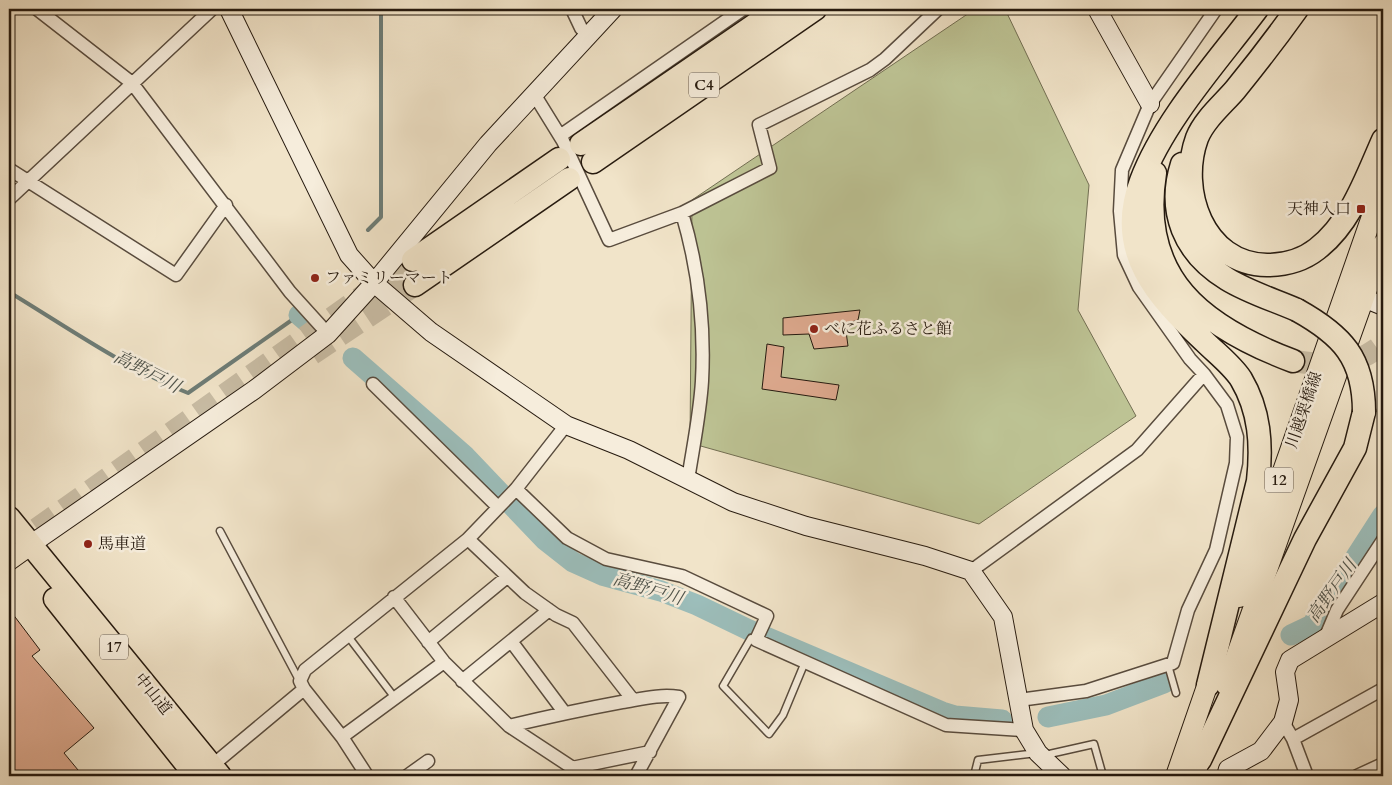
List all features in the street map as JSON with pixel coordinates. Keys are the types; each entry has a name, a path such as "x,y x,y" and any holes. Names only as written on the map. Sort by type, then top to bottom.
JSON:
{"highway":[{"name":"C4","path":"778,9 587,153 769,40 815,9"},
{"path":"769,40 823,9"},
{"path":"1208,685 1258,481 1262,452 1258,424 1252,400 1240,377 1170,310 1151,286 1140,262 1134,234 1134,207 1147,167 1168,130 1257,9"},
{"path":"1197,768 1305,538 1355,448 1364,412 1364,393 1360,374 1352,355 1338,337 1318,322 1297,310 1227,279 1207,264 1191,246 1181,228 1175,204 1177,179 1185,156 1198,135 1268,50 1297,9"},
{"path":"1168,130 1155,171 1151,197 1154,233 1166,270 1180,290 1202,313 1230,334 1293,361"},
{"path":"1198,135 1191,158 1190,176 1192,199 1199,219 1210,237 1224,250 1241,260 1260,265 1278,265 1299,260 1332,235 1359,194 1383,140"},
{"path":"413,260 564,169 415,285"},
{"name":"中山道","path":"9,518 16,550 207,774"}],"main road":[{"name":"川越栗橋線","path":"1176,776 1383,185"},
{"name":"川越栗橋線","path":"1197,768 1383,244"}],"street":[{"path":"38,9 132,83 290,292 328,334"},
{"path":"9,199 212,9"},
{"path":"229,9 349,255 374,283 431,332 566,426 630,450 733,502 806,526 925,556 970,572 1003,617 1024,730 1040,754 1062,776"},
{"path":"572,9 581,28 588,36"},
{"path":"16,550 254,390 328,334 374,283 488,144 613,9"},
{"path":"560,136 744,9"},
{"path":"534,94 560,136 609,240 682,213 770,168 759,125 870,70 885,59 938,9"},
{"path":"1097,9 1150,104"},
{"path":"1019,700 1086,690 1173,663 1188,610 1216,550 1236,463 1236,437 1227,405 1204,374 1190,359 1139,286 1124,255 1120,211 1122,170 1150,104 1216,9"},
{"path":"9,169 176,275 226,205"},
{"path":"682,213 694,253 701,309 702,381 688,480"},
{"path":"1346,291 1383,306"},
{"path":"970,572 1137,450 1204,374"},
{"path":"373,384 498,507"},
{"path":"207,774 302,685 305,670 468,538 516,489 566,426"},
{"path":"516,489 567,538 606,559 682,576 767,616 756,640 946,725 1024,730"},
{"path":"468,538 507,577 549,610 573,623 633,700"},
{"path":"1326,636 1337,610 1383,540"},
{"path":"428,642 507,577"},
{"path":"394,597 444,662 509,726 585,776"},
{"path":"1226,776 1228,769 1261,751 1283,722 1289,700 1285,672 1290,660 1326,636 1383,603"},
{"path":"462,681 549,610"},
{"path":"511,641 564,712"},
{"path":"342,737 444,662"},
{"path":"302,685 342,737 367,775"},
{"path":"1293,739 1383,689"},
{"path":"509,726 564,712 633,700 668,695 679,697 636,776"},
{"path":"1283,722 1293,739 1307,776"},
{"path":"572,768 650,752"},
{"path":"407,776 428,761"},
{"path":"1357,776 1383,764"}],"lane":[{"path":"220,531 302,685"},
{"path":"347,635 395,698"},
{"path":"756,640 751,638 723,686 769,734 783,715 805,662"},
{"path":"1168,665 1176,693"},
{"path":"974,776 978,760 1040,754 1094,744 1103,776"}],"green space":[{"path":"975,9 1005,9 1089,185 1078,310 1136,416 979,524 690,443 692,200"}],"building":[{"name":"べに花ふるさと館","path":"860,310 858,320 845,324 848,346 814,349 809,334 783,335 783,318"},
{"path":"767,344 784,347 781,377 839,385 836,400 762,389"},
{"path":"9,609 40,650 32,656 94,728 64,753 83,776 9,776"}],"waterway":[{"path":"368,230 381,217 381,9"},
{"name":"高野戸川","path":"9,292 142,372 188,393 299,315"},
{"name":"高野戸川","path":"299,315 306,321"},
{"name":"高野戸川","path":"353,358 465,456 545,540 573,562 602,575 661,591 697,605 749,630 942,712 955,716 1002,720"},
{"name":"高野戸川","path":"1291,635 1312,625 1383,515"},
{"name":"高野戸川","path":"1048,717 1106,705 1164,683"}],"tunnel":[{"path":"10,548 413,260"},
{"path":"312,354 415,285"},
{"path":"1293,361 1318,364 1341,363 1361,357 1383,344"}],"place":[{"name":"天神入口","path":"1361,209"},
{"name":"ファミリーマート","path":"315,278"},
{"name":"べに花ふるさと館","path":"814,329"},
{"name":"馬車道","path":"88,544"}]}
